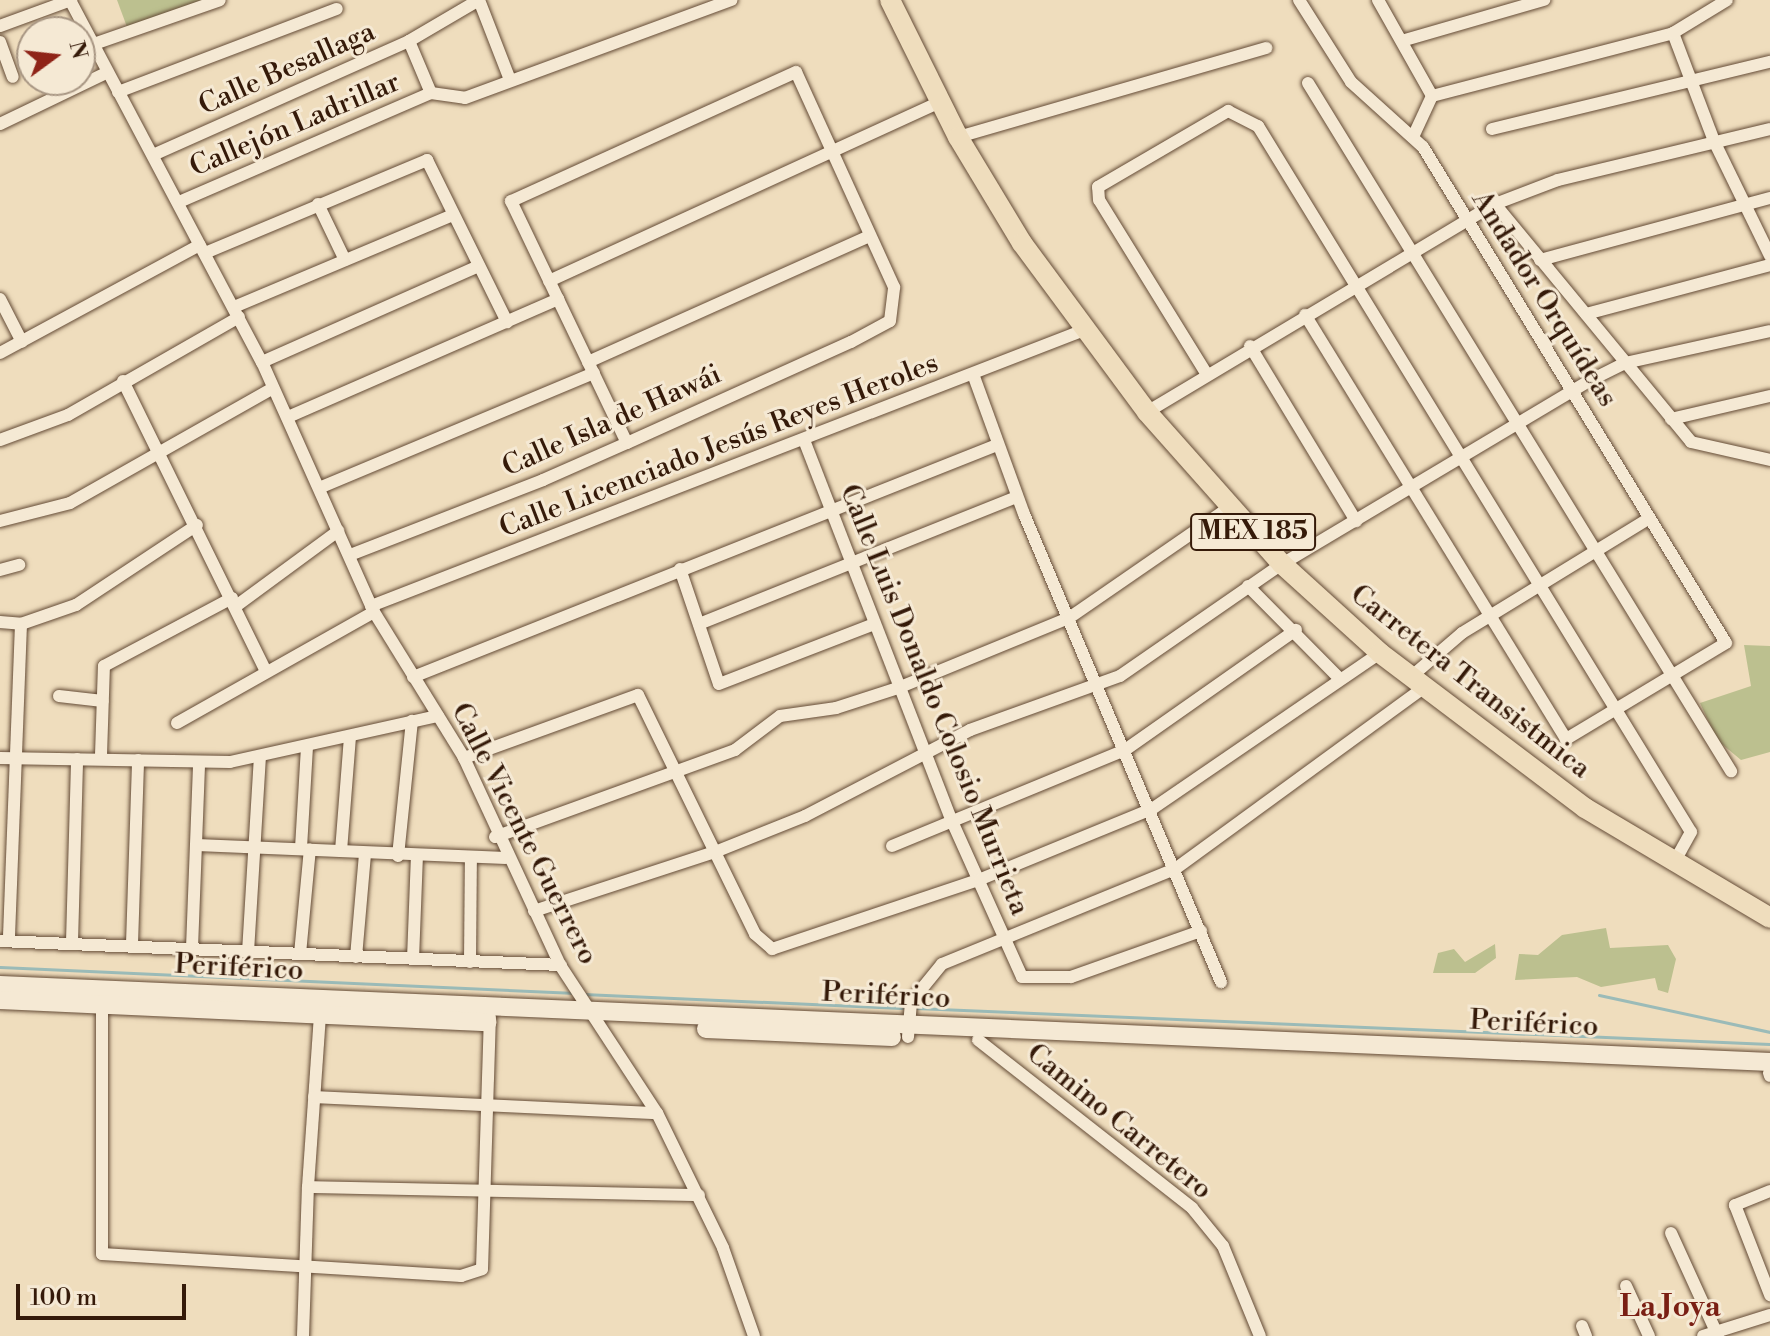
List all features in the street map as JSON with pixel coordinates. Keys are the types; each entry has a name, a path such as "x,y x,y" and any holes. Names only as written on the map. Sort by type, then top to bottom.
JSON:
{"main road":[{"name":"Carretera Transistmica","path":"890,0 958,137 1084,330 1147,412 1282,564 1380,653 1419,682 1673,864 1770,918"},
{"name":"Periférico","path":"0,985 490,1016"},
{"name":"Periférico","path":"0,1000 320,1015 910,1020 1770,1074"},
{"name":"Periférico","path":"910,1020 978,1040 1374,1050"},
{"name":"Periférico","path":"1394,1052 1770,1062"}],"street":[{"path":"0,26 70,0"},
{"path":"96,43 220,0"},
{"path":"479,0 510,80"},
{"name":"Calle Besallaga","path":"153,155 409,41 479,0"},
{"path":"409,41 431,93 465,98 704,3 732,0"},
{"name":"Andador Orquídeas","path":"1299,0 1351,82 1413,137 1726,643 1672,679"},
{"path":"1378,0 1405,40 1432,96"},
{"path":"1405,40 1544,0"},
{"path":"1432,96 1673,33 1727,0"},
{"path":"118,92 337,9"},
{"path":"1673,33 1714,141 1770,256"},
{"path":"0,42 13,77"},
{"path":"958,137 1266,48"},
{"path":"96,49 106,73 202,249"},
{"path":"1492,129 1770,62"},
{"path":"319,488 591,367 870,236 796,72 511,201 591,367 627,443"},
{"path":"0,124 106,73"},
{"path":"1308,83 1598,550 1672,679 1731,771"},
{"name":"Callejón Ladrillar","path":"179,202 431,93"},
{"path":"1413,137 1432,96"},
{"path":"549,281 940,102"},
{"path":"1206,373 1098,187 1212,115 1228,111 1258,126 1691,832 1673,864"},
{"path":"1147,412 1250,346 1495,204 1714,141 1770,129"},
{"path":"0,353 202,249 427,160 507,322"},
{"path":"1540,260 1770,198"},
{"path":"318,204 345,260"},
{"path":"1495,204 1691,442 1770,460"},
{"path":"0,440 68,415 236,312 345,260 453,215"},
{"name":"Calle Isla de Hawái","path":"350,555 627,443 890,321 894,287 870,236"},
{"name":"Calle Vicente Guerrero","path":"202,249 262,362 373,609 464,758 495,837 560,965 657,1113 699,1195 754,1336"},
{"path":"1586,314 1770,265"},
{"path":"262,362 479,266"},
{"path":"0,299 22,342"},
{"path":"288,417 558,299"},
{"path":"1305,315 1408,488 1566,739 1672,679"},
{"name":"Calle Licenciado Jesús Reyes Heroles","path":"177,723 373,609 1084,330"},
{"path":"534,911 715,852 805,816 926,751 1098,685 1282,564 1625,363 1770,331"},
{"path":"1250,346 1356,521"},
{"path":"973,374 1017,497 1152,809 1221,982"},
{"path":"123,381 197,525 266,672"},
{"path":"0,521 70,503 273,388"},
{"path":"1671,419 1770,396"},
{"name":"Calle Luis Donaldo Colosio Murrieta","path":"804,440 872,625 926,751 951,819 981,879 1022,977 1071,977 1201,931"},
{"path":"413,677 829,509 997,445"},
{"path":"699,624 851,566 1017,497"},
{"path":"495,837 756,740 780,716 898,688 1069,618 1230,507"},
{"path":"910,1020 942,964 1175,869 1419,682 1488,616 1650,518"},
{"path":"0,622 21,624 76,605 197,525"},
{"path":"101,755 104,666 234,602 338,531"},
{"path":"0,570 19,565"},
{"path":"680,569 719,684 872,625"},
{"path":"1248,586 1296,630 1339,678"},
{"path":"21,624 14,817 6,866 5,941 132,944 560,965"},
{"path":"892,846 951,819 1125,750 1296,630"},
{"path":"464,758 638,695 673,771 763,944 787,945 981,879 1152,809 1339,678 1380,653"},
{"path":"59,696 103,701"},
{"path":"0,758 77,759 101,755 199,763 260,757 438,716"},
{"path":"398,856 412,721"},
{"path":"341,851 350,736"},
{"path":"300,954 306,849 307,747"},
{"path":"248,952 260,757"},
{"path":"72,942 77,759"},
{"path":"132,944 138,760"},
{"path":"192,948 199,763"},
{"path":"0,817 14,817"},
{"path":"197,845 417,857 506,858"},
{"path":"356,957 365,854"},
{"path":"413,959 417,857"},
{"path":"470,962 471,857"},
{"path":"102,1005 102,1254 477,1275 487,1194 490,1016"},
{"path":"303,1336 308,1187 320,1015"},
{"name":"Camino Carretero","path":"978,1040 1192,1208 1223,1246 1260,1336"},
{"path":"314,1097 657,1113"},
{"path":"308,1187 487,1194 699,1195"},
{"path":"1770,1191 1735,1205 1770,1295"},
{"path":"1671,1233 1717,1334"},
{"path":"1626,1286 1649,1336"},
{"path":"1703,1336 1770,1315"}],"green space":[{"path":"117,0 207,0 127,27"},
{"path":"1744,645 1770,646 1770,752 1741,760 1717,740 1700,703 1751,686"},
{"path":"1606,928 1610,948 1668,945 1676,959 1668,993 1658,990 1655,978 1601,987 1577,977 1515,980 1519,954 1538,955 1562,935"},
{"path":"1495,944 1496,958 1475,973 1433,973 1438,953 1454,949 1465,962"}],"waterway":[{"path":"0,967 575,993"},
{"path":"583,994 907,1008"},
{"path":"1599,995 1770,1032"},
{"path":"915,1008 1770,1044"}],"district":[{"name":"La Joya","path":"1670,1307"}]}
